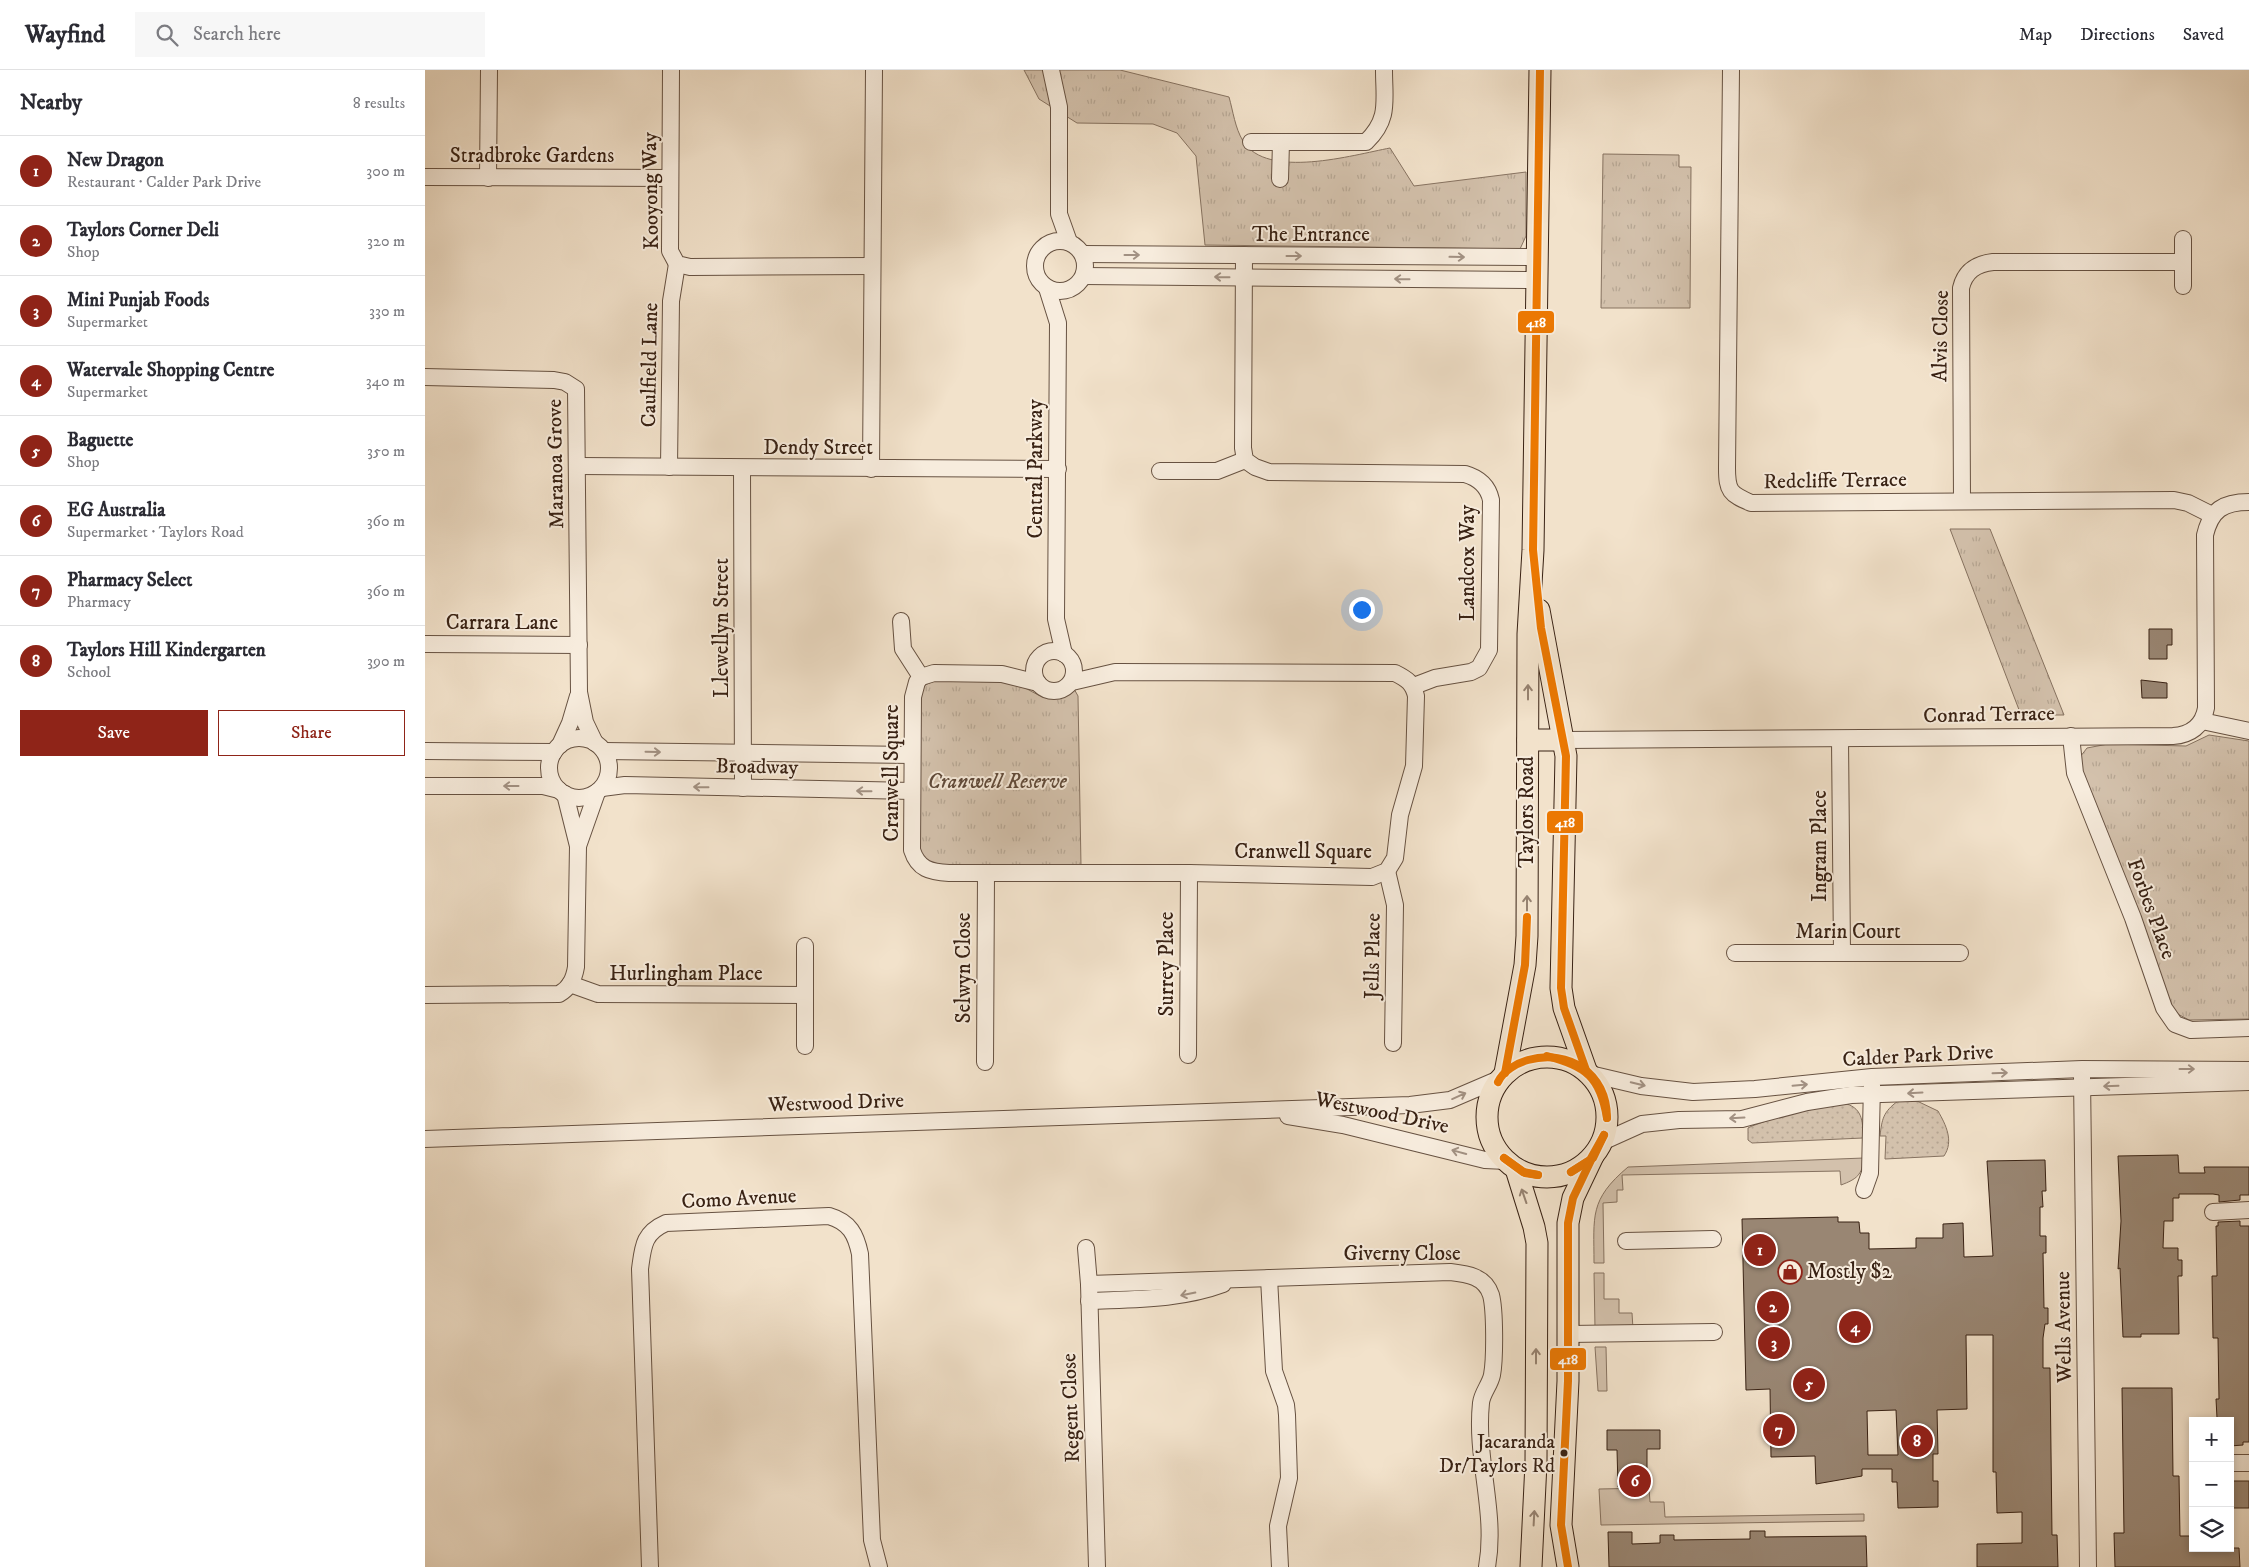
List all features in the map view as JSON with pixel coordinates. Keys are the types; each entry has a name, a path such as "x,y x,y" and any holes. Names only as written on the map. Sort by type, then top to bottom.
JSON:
{"main road":[{"name":"Taylors Road","path":"1502,1076 1525,965 1527,936 1528,634 1533,550 1540,70"},
{"name":"Taylors Road","path":"1533,550 1541,628 1564,740 1567,785 1561,988 1564,1008 1588,1072"},
{"path":"1527,740 1564,740"},
{"path":"1568,1567 1561,1520 1569,1334 1567,1223 1573,1198 1597,1149 1607,1128 1606,1106 1599,1086 1588,1072 1560,1057 1545,1056 1524,1061 1502,1076 1490,1095 1487,1113 1488,1131 1495,1148 1511,1165 1529,1175 1556,1177 1582,1166 1597,1149"},
{"path":"1511,1165 1535,1227 1537,1244 1536,1463 1531,1567"}],"street":[{"path":"488,178 489,70"},
{"name":"Kooyong Way","path":"671,70 670,252 677,264 690,267 872,266"},
{"path":"871,469 874,70"},
{"path":"1049,243 1059,214 1059,107 1051,70"},
{"path":"1251,142 1366,142 1378,131 1384,119 1384,70"},
{"name":"Redcliffe Terrace","path":"1731,70 1727,486 1736,496 1751,503 2174,500 2188,503 2212,515"},
{"path":"1280,179 1281,142"},
{"name":"Stradbroke Gardens","path":"425,177 670,178"},
{"path":"1059,214 1069,242"},
{"path":"2183,239 2183,286"},
{"path":"1058,240 1069,242 1078,247 1083,254 1086,263 1084,276 1071,290 1058,292 1047,288 1040,282 1035,268 1039,251 1049,243 1058,240"},
{"name":"The Entrance","path":"1083,254 1538,257"},
{"path":"1160,471 1217,471 1245,460 1243,448 1245,256"},
{"name":"Alvis Close","path":"1962,501 1961,288 1963,278 1969,271 1985,263 1993,262 2183,262"},
{"name":"Caulfield Lane","path":"669,467 671,301 677,264"},
{"name":"The Entrance","path":"1084,276 1538,280"},
{"name":"Central Parkway","path":"1047,288 1058,320 1056,619 1068,658"},
{"name":"Central Parkway","path":"1058,320 1071,290"},
{"name":"Maranoa Grove","path":"425,377 565,382 576,389 578,397 579,466 579,692 585,722 600,747"},
{"name":"Landcox Way","path":"1245,460 1255,467 1269,472 1465,474 1476,478 1489,490 1491,500 1489,650 1479,668 1471,672 1435,678 1414,686"},
{"name":"Dendy Street","path":"579,466 1058,469"},
{"name":"Llewellyn Street","path":"742,468 743,788"},
{"path":"2249,502 2229,504 2212,515 2205,535 2206,708 2202,721 2249,731"},
{"name":"Central Parkway","path":"1039,659 1056,619"},
{"name":"Cranwell Square","path":"901,621 903,649 921,677"},
{"name":"Carrara Lane","path":"425,644 579,645"},
{"path":"1068,658 1074,668 1072,682 1068,687 1055,692 1049,691 1038,683 1034,673 1039,659 1053,651 1068,658 1115,672"},
{"name":"Cranwell Square","path":"1001,674 1039,659"},
{"path":"1072,682 1115,672 1395,673 1406,678 1414,686"},
{"name":"Cranwell Square","path":"1038,683 1001,674 934,673 921,677 917,682 913,697 912,850 915,860 922,867 931,872 986,874 1189,873 1372,877 1387,871 1395,858 1400,815 1414,766 1417,705 1414,686"},
{"name":"Maranoa Grove","path":"557,748 570,723 579,692"},
{"name":"Conrad Terrace","path":"1564,740 2180,736 2192,731 2202,721"},
{"name":"Forbes Place","path":"2071,736 2075,773 2133,918 2164,1008 2175,1024 2191,1030 2249,1028"},
{"path":"425,751 557,748 577,738 600,747 609,770 599,790 578,846"},
{"name":"Ingram Place","path":"1840,739 1842,953"},
{"name":"Broadway","path":"600,747 743,754 912,755"},
{"path":"425,995 559,994 566,990 574,978 576,967 578,846 562,792 551,776 551,759 557,748"},
{"path":"425,786 543,786 581,798 599,790"},
{"name":"Broadway","path":"599,790 625,786 913,791"},
{"name":"Jells Place","path":"1387,871 1395,905 1393,1043"},
{"name":"Surrey Place","path":"1188,1055 1189,873"},
{"name":"Selwyn Close","path":"985,1062 986,874"},
{"path":"805,946 805,1046"},
{"name":"Marin Court","path":"1735,953 1960,953"},
{"name":"Hurlingham Place","path":"570,984 598,994 804,996"},
{"name":"Calder Park Drive","path":"1588,1072 1641,1086 1693,1092 1755,1089 1872,1077 2081,1070 2249,1070"},
{"name":"Wells Avenue","path":"2081,1070 2088,1567"},
{"name":"Westwood Drive","path":"425,1138 1432,1103 1450,1100 1502,1076"},
{"path":"1864,1190 1870,1173 1872,1077"},
{"name":"Calder Park Drive","path":"1597,1149 1642,1124 1679,1120 1742,1119 1831,1098 2082,1086 2249,1082"},
{"name":"Westwood Drive","path":"1249,1110 1343,1125 1511,1165"},
{"path":"2213,1212 2249,1210"},
{"name":"Como Avenue","path":"651,1567 640,1269 643,1249 648,1236 655,1228 666,1223 829,1216 840,1219 848,1225 858,1246 862,1274 872,1540 879,1567"},
{"path":"1626,1241 1713,1239"},
{"name":"Regent Close","path":"1085,1248 1089,1284 1097,1567"},
{"name":"Giverny Close","path":"1089,1284 1450,1272 1473,1276 1487,1286 1491,1295 1492,1309 1494,1362 1492,1375 1481,1407 1483,1477 1490,1509 1487,1567"},
{"path":"1269,1278 1274,1371 1286,1405 1287,1416 1289,1478 1278,1526 1280,1567"},
{"name":"Giverny Close","path":"1089,1301 1170,1297 1207,1290 1234,1280"},
{"path":"1569,1334 1714,1332"},
{"path":"2234,1463 2249,1463"},
{"name":"Como Avenue","path":"866,1567 872,1540"}],"green space":[{"path":"1024,70 1120,70 1229,97 1236,125 1243,141 1255,153 1271,160 1312,162 1390,148 1414,186 1526,172 1526,236 1520,249 1205,245 1196,156 1177,133 1153,124 1077,123 1039,99"},
{"path":"1603,154 1679,155 1679,167 1691,167 1690,308 1601,308"},
{"path":"1950,529 1990,529 2064,715 2021,715"},
{"name":"Cranwell Reserve","path":"934,681 1014,682 1042,697 1054,698 1064,695 1073,687 1078,696 1081,866 937,865 921,858 914,845 921,687"},
{"path":"2209,735 2249,741 2249,1019 2189,1020 2174,1012 2077,768 2080,757 2087,748 2108,744 2186,746"},
{"path":"1898,1101 1917,1101 1938,1111 1946,1127 1949,1139 1944,1156 1885,1159 1886,1136 1880,1136 1884,1116"},
{"path":"1843,1103 1858,1111 1862,1120 1863,1138 1752,1143 1748,1140 1748,1128 1752,1126 1780,1116"},
{"path":"1864,1158 1862,1169 1858,1176 1841,1185 1840,1171 1622,1175 1623,1190 1617,1190 1617,1202 1603,1203 1604,1263 1594,1263 1594,1221 1596,1210 1606,1189 1628,1167"},
{"path":"1594,1273 1604,1273 1604,1299 1619,1299 1619,1313 1632,1313 1633,1329 1595,1328"},
{"path":"1595,1347 1606,1347 1607,1391 1598,1391"},
{"path":"1649,1488 1650,1502 1664,1502 1665,1517 1864,1514 1864,1521 1601,1525 1599,1489"}],"building":[{"path":"2149,629 2172,629 2172,645 2167,645 2167,659 2149,659"},
{"path":"2141,680 2167,683 2167,698 2142,698"},
{"path":"2178,1155 2179,1173 2205,1173 2204,1167 2249,1167 2249,1195 2240,1195 2240,1200 2219,1202 2219,1195 2213,1194 2179,1194 2179,1198 2173,1198 2173,1221 2164,1221 2163,1248 2178,1248 2178,1260 2182,1260 2182,1276 2178,1276 2179,1334 2141,1334 2141,1337 2123,1337 2120,1268 2118,1269 2121,1221 2118,1156"},
{"path":"2045,1160 2046,1191 2042,1191 2043,1207 2040,1207 2040,1236 2046,1236 2046,1253 2043,1253 2044,1308 2048,1308 2048,1324 2045,1324 2043,1338 2043,1368 2050,1368 2052,1535 2057,1535 2058,1567 1977,1567 1977,1544 2022,1543 2022,1512 1997,1513 1996,1472 1993,1472 1993,1335 1966,1335 1967,1409 1937,1410 1938,1454 1933,1454 1933,1481 1938,1481 1938,1507 1898,1508 1897,1482 1892,1482 1892,1469 1862,1469 1862,1476 1816,1484 1815,1456 1771,1457 1770,1389 1746,1390 1742,1219 1838,1217 1838,1222 1859,1222 1860,1233 1869,1233 1869,1249 1916,1248 1916,1238 1943,1238 1943,1224 1963,1223 1964,1257 1993,1256 1987,1161","holes":["1896,1410 1898,1455 1868,1455 1867,1411"]},
{"path":"2240,1221 2240,1226 2249,1226 2249,1442 2243,1442 2243,1445 2234,1446 2234,1417 2217,1417 2216,1399 2219,1399 2218,1338 2213,1338 2212,1276 2217,1276 2216,1226 2218,1226 2218,1222"},
{"path":"2122,1388 2172,1388 2173,1476 2179,1476 2180,1536 2189,1536 2189,1552 2234,1552 2234,1548 2239,1548 2240,1567 2115,1567 2114,1533 2124,1533"},
{"path":"1607,1430 1660,1430 1660,1449 1647,1449 1647,1487 1618,1487 1617,1450 1607,1450"},
{"path":"2234,1481 2249,1481 2249,1508 2234,1508"},
{"path":"1750,1531 1765,1531 1765,1537 1866,1536 1867,1567 1609,1567 1608,1532 1632,1532 1632,1544 1660,1543 1660,1535 1674,1535 1674,1540 1750,1539"}],"transit line":[{"name":"418","path":"1540,70 1533,550 1541,628 1566,756 1561,988 1564,1008 1586,1070"},
{"name":"418","path":"1505,1073 1525,965 1527,917"},
{"name":"418","path":"1547,1056 1572,1064 1589,1075 1600,1092 1607,1118"},
{"name":"418","path":"1498,1082 1503,1074 1511,1068 1528,1060 1543,1057 1558,1058 1571,1062 1583,1068 1593,1077 1600,1088 1605,1102 1607,1118"},
{"name":"418","path":"1571,1172 1590,1160 1604,1135"},
{"name":"418","path":"1571,1172 1593,1158 1604,1135"},
{"name":"418","path":"1568,1567 1561,1525 1568,1381 1568,1223 1573,1198 1593,1156"},
{"name":"418","path":"1504,1158 1523,1172 1538,1175"},
{"name":"418","path":"1504,1158 1525,1173 1538,1175"}],"place":[{"name":"New Dragon","path":"1760,1250"},
{"name":"Mostly $2","path":"1790,1272"},
{"name":"Taylors Corner Deli","path":"1773,1307"},
{"name":"Watervale Shopping Centre","path":"1855,1327"},
{"name":"Mini Punjab Foods","path":"1774,1343"},
{"name":"Baguette","path":"1809,1384"},
{"name":"Pharmacy Select","path":"1779,1430"},
{"name":"Taylors Hill Kindergarten","path":"1917,1441"},
{"name":"Jacaranda Dr/Taylors Rd","path":"1564,1453"},
{"name":"EG Australia","path":"1635,1481"}]}
